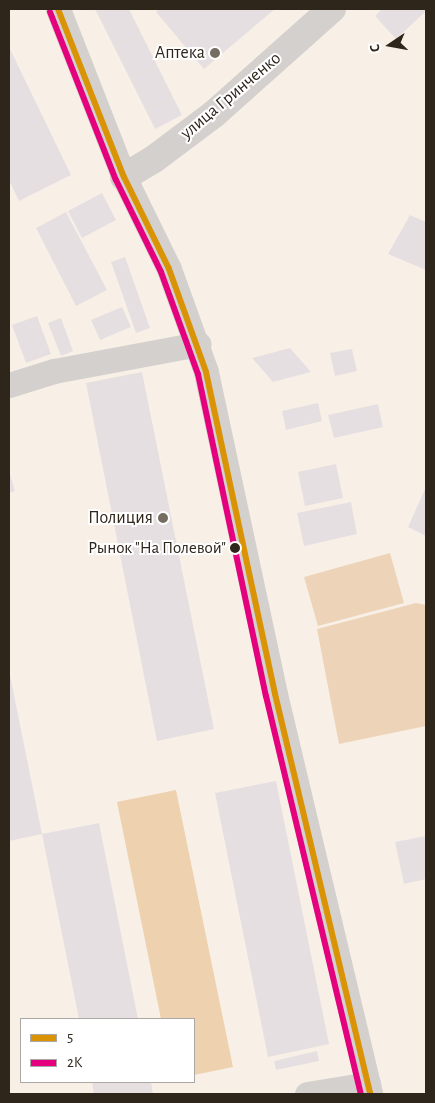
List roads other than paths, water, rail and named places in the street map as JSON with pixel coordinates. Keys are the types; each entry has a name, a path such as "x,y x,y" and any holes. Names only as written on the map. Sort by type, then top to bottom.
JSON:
{"street":[{"path":"58,9 124,177 168,269 198,344 331,939 369,1089 307,1094"},
{"name":"улица Гринченко","path":"124,177 154,159 214,114 332,9"},
{"path":"9,384 54,371 198,344"}],"place":[{"name":"Аптека","path":"215,53"},
{"name":"Полиция","path":"163,518"},
{"name":"Рынок \"На Полевой\"","path":"235,548"}]}
